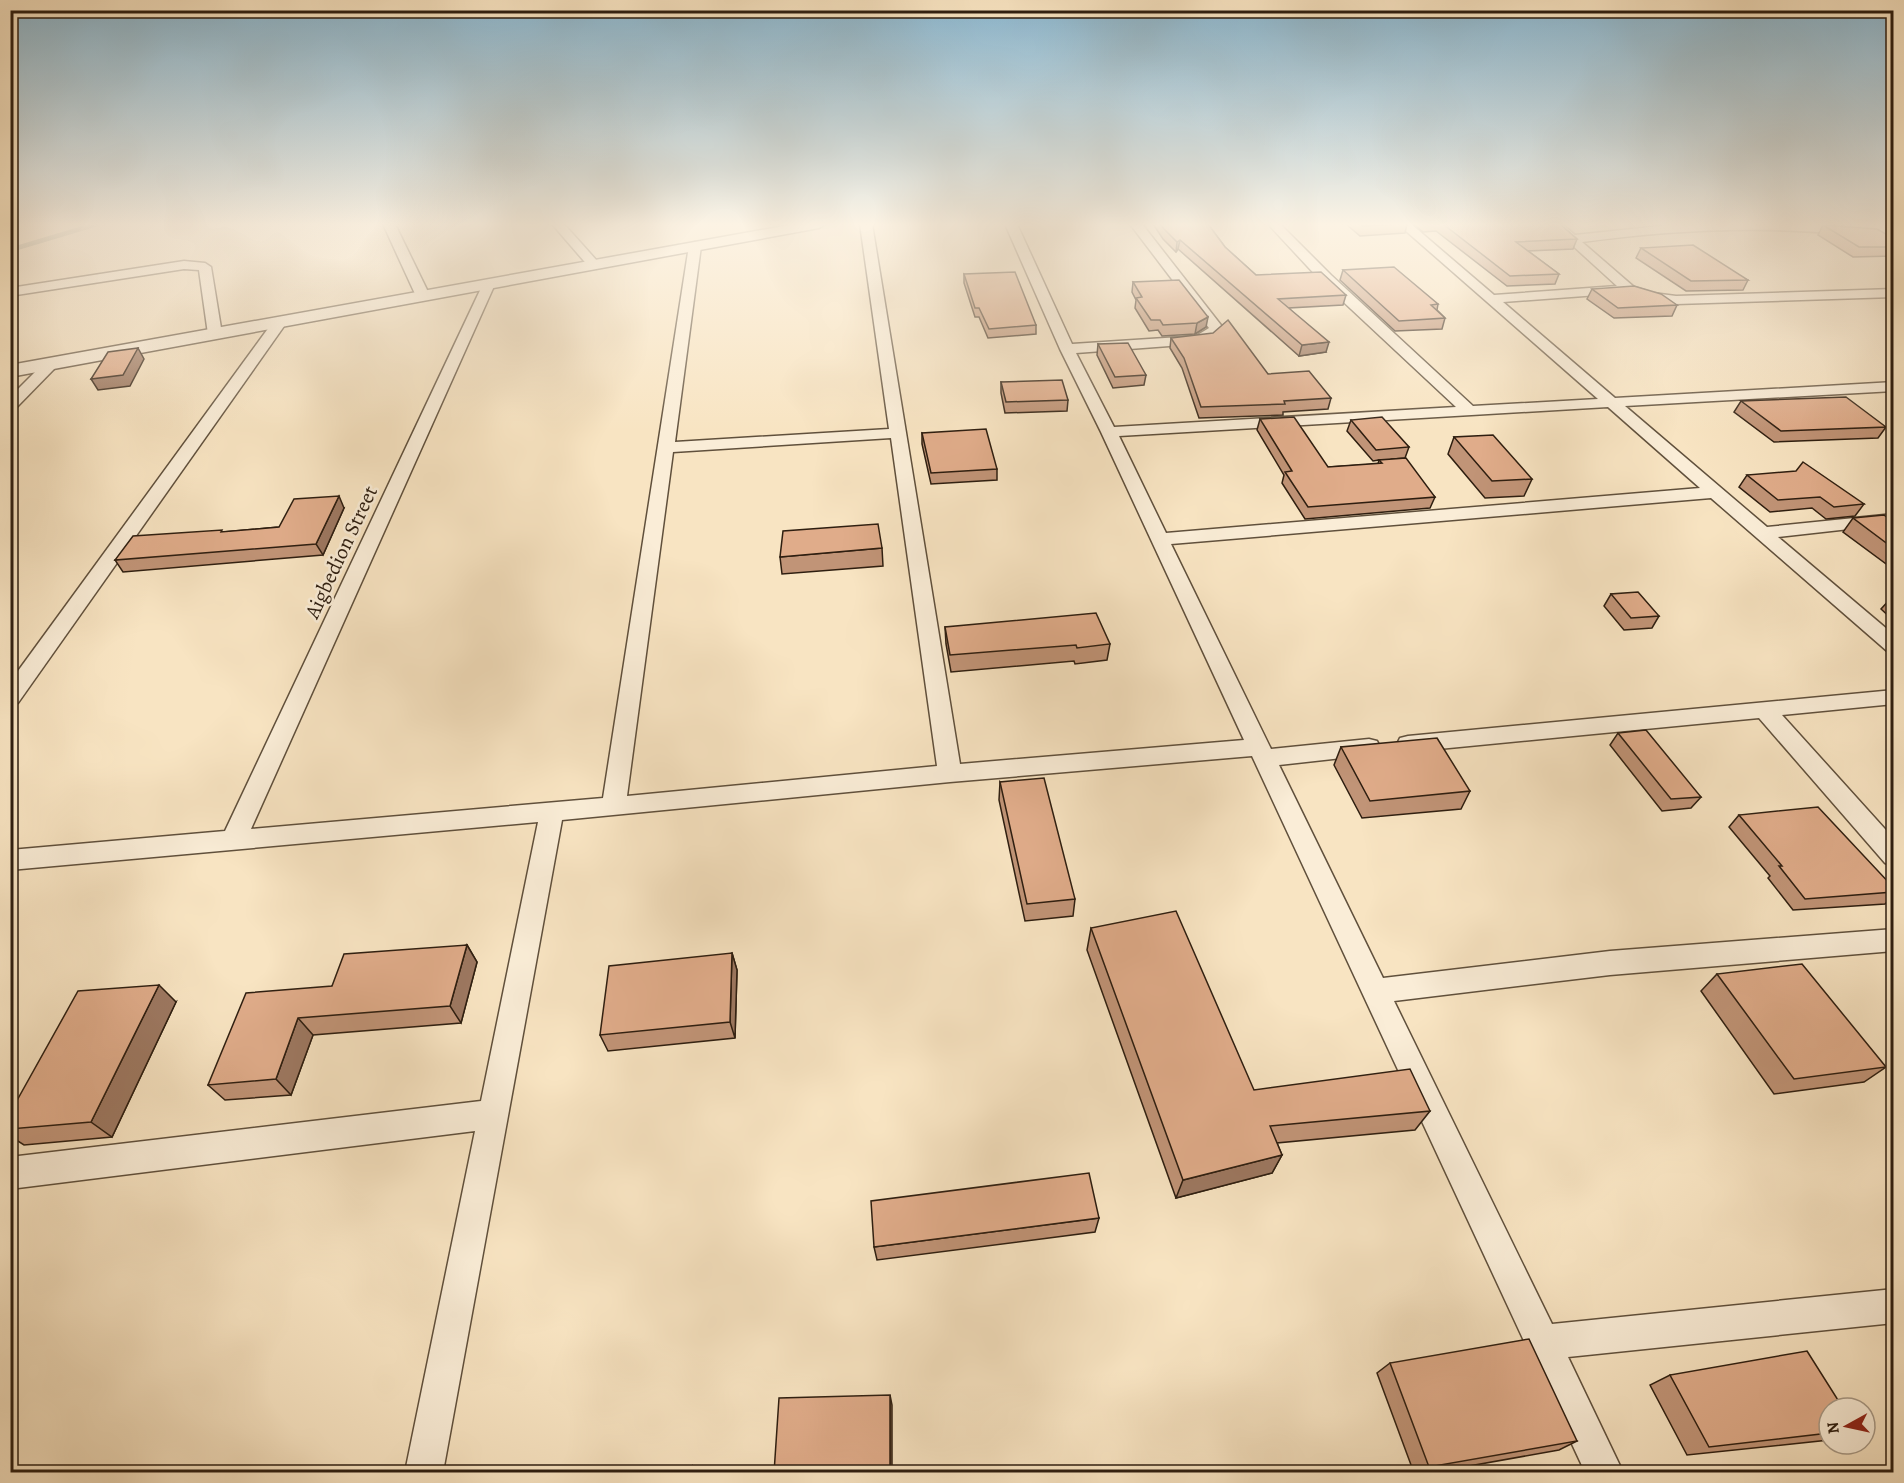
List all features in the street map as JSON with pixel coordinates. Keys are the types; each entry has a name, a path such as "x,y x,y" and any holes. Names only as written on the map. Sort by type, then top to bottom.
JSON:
{"street":[{"path":"209,293 215,334"},
{"path":"10,371 438,293"},
{"name":"Aigbedion Street","path":"234,839 485,293"},
{"path":"614,804 688,293"},
{"path":"876,293 950,773"},
{"path":"1042,293 1604,1473"},
{"path":"1067,349 1206,338 1217,329 1189,293"},
{"path":"1342,293 1468,410"},
{"path":"1483,293 1893,646"},
{"path":"1490,299 1579,293"},
{"path":"1640,293 1676,300 1887,293"},
{"path":"10,698 280,322"},
{"path":"10,406 52,363"},
{"path":"1109,432 1893,386"},
{"path":"664,448 896,433"},
{"path":"1160,539 1715,492"},
{"path":"1762,533 1893,519"},
{"path":"10,860 552,812 614,804 950,773 1262,752 1893,697"},
{"path":"1763,708 1893,856"},
{"path":"424,1473 552,812"},
{"path":"1375,991 1610,963 1893,940"},
{"path":"10,1173 493,1114"},
{"path":"1543,1342 1893,1306"}],"building":[{"path":"970,293 1023,293 1036,325 989,329 979,308 975,308"},
{"path":"1140,293 1189,293 1208,317 1197,323 1163,325 1160,320 1151,320 1136,298 1142,297"},
{"path":"1242,293 1344,293 1346,295 1278,299 1329,342 1302,345"},
{"path":"1368,293 1425,293 1438,304 1431,305 1445,318 1399,321"},
{"path":"1598,293 1658,293 1677,305 1618,308"},
{"path":"1228,320 1268,374 1309,371 1331,398 1284,401 1285,404 1201,407 1184,358 1171,338 1213,333"},
{"path":"1128,343 1146,375 1115,377 1098,344"},
{"path":"138,348 123,375 91,379 108,352"},
{"path":"1062,380 1068,400 1006,402 1001,382"},
{"path":"1846,397 1886,427 1781,431 1741,401"},
{"path":"1294,417 1328,467 1382,463 1379,460 1406,458 1435,497 1308,507 1285,472 1292,471 1260,419"},
{"path":"1382,417 1409,447 1376,450 1351,420"},
{"path":"986,429 997,469 931,473 922,433"},
{"path":"1493,435 1532,479 1492,481 1454,437"},
{"path":"1803,462 1864,504 1834,507 1820,497 1778,500 1747,475 1796,471"},
{"path":"339,496 316,544 115,560 133,536 279,527 294,499"},
{"path":"1884,515 1893,522 1893,548 1853,518"},
{"path":"878,524 882,548 780,557 783,531"},
{"path":"1638,592 1659,616 1631,618 1611,594"},
{"path":"1096,613 1110,644 950,655 945,627"},
{"path":"1646,730 1701,797 1671,799 1618,733"},
{"path":"1437,738 1470,791 1370,801 1341,747"},
{"path":"1044,778 1075,899 1027,904 1000,782"},
{"path":"1818,807 1893,887 1893,892 1805,899 1779,866 1782,866 1739,815"},
{"path":"1176,911 1254,1090 1410,1069 1430,1111 1270,1126 1282,1155 1183,1180 1091,928"},
{"path":"467,945 450,1006 298,1018 276,1079 208,1085 246,993 332,986 344,954"},
{"path":"732,953 730,1022 600,1035 609,966"},
{"path":"1802,964 1886,1067 1794,1079 1717,974"},
{"path":"159,985 91,1122 10,1129 10,1113 78,991"},
{"path":"1089,1173 1099,1218 874,1247 871,1201"},
{"path":"1529,1339 1577,1441 1429,1467 1390,1363"},
{"path":"1807,1351 1835,1396 1817,1396 1817,1434 1709,1447 1670,1375"},
{"path":"890,1395 890,1473 774,1473 779,1398"},
{"path":"693,1466 692,1473 666,1473"}]}
